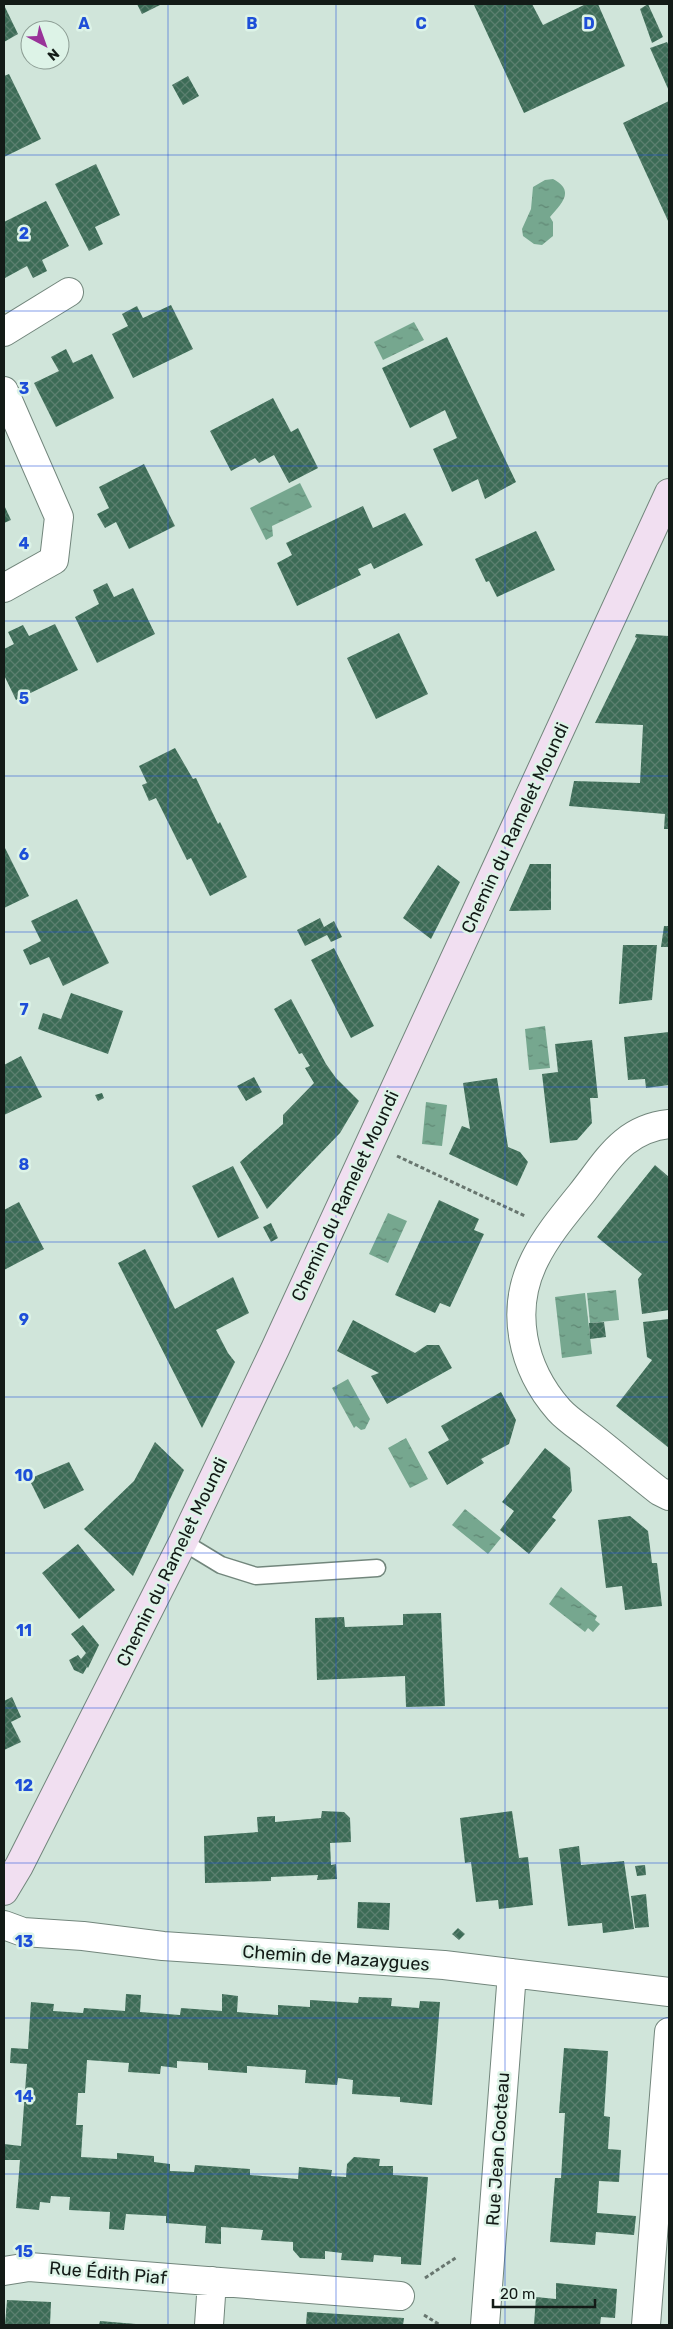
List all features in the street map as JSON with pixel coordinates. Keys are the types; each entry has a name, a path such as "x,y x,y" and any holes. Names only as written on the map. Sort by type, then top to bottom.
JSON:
{"main road":[{"name":"Chemin du Ramelet Moundi","path":"4,1891 19,1866 183,1542 370,1143 669,493"}],"street":[{"path":"4,332 68,292"},
{"path":"4,391 59,517 54,560 4,588"},
{"path":"669,1124 639,1131 620,1145 553,1229 535,1260 524,1288 520,1315 524,1348 538,1382 560,1411 659,1491 669,1496"},
{"name":"Chemin de Mazaygues","path":"4,1925 23,1932 83,1936 163,1946 444,1965 669,1992"},
{"name":"Rue Jean Cocteau","path":"485,2325 512,1973"},
{"path":"646,2325 669,2032"},
{"name":"Rue Édith Piaf","path":"4,2271 29,2267 400,2296"},
{"path":"209,2325 212,2282"}],"lane":[{"path":"183,1542 221,1565 256,1576 376,1568"}],"path":[{"path":"370,1143 553,1229"},
{"path":"440,2325 400,2296 458,2256 491,2245"}],"water":[{"path":"553,179 564,188 565,193 562,202 550,217 553,222 553,236 542,245 534,244 523,236 522,229 531,209 533,187 545,180"},
{"path":"414,322 424,340 383,360 374,342"},
{"path":"300,483 312,507 272,526 273,536 266,540 250,508"},
{"path":"545,1026 550,1068 529,1070 525,1029"},
{"path":"426,1102 447,1105 442,1146 422,1144"},
{"path":"388,1213 407,1221 388,1263 369,1254"},
{"path":"616,1290 619,1320 590,1323 587,1293"},
{"path":"585,1293 592,1354 562,1358 555,1297"},
{"path":"348,1379 370,1419 365,1429 361,1430 356,1426 354,1428 332,1388"},
{"path":"406,1438 428,1479 410,1488 388,1448"},
{"path":"465,1509 501,1538 488,1554 452,1525"},
{"path":"561,1587 597,1616 595,1620 600,1624 593,1632 588,1628 585,1632 549,1604"}],"building":[{"path":"137,4 162,4 142,14"},
{"path":"532,4 543,25 586,4 598,4 625,66 524,113 474,5"},
{"path":"648,4 663,37 652,43 640,9"},
{"path":"4,5 18,34 4,42"},
{"path":"667,42 669,46 669,91 650,48"},
{"path":"9,74 41,139 4,157 4,76"},
{"path":"188,76 199,96 183,105 172,85"},
{"path":"669,101 669,223 623,123"},
{"path":"96,164 120,215 95,227 103,244 89,251 55,184"},
{"path":"46,201 69,246 42,260 47,271 33,278 27,266 5,278 4,222"},
{"path":"171,305 193,349 133,378 112,334 128,326 122,314 137,306 143,318"},
{"path":"447,337 516,482 485,499 478,479 452,492 433,449 457,438 445,410 410,428 382,368"},
{"path":"66,349 73,363 92,354 114,398 56,427 34,383 59,371 51,357"},
{"path":"273,398 291,432 298,428 318,468 289,483 274,455 259,463 255,458 231,471 210,431"},
{"path":"144,464 175,526 129,549 116,522 105,528 97,514 109,508 99,487"},
{"path":"4,505 11,520 4,523"},
{"path":"363,506 373,528 405,513 423,545 374,569 371,563 358,569 361,575 297,606 277,563 292,555 286,543"},
{"path":"536,531 555,570 497,597 489,581 486,582 475,559"},
{"path":"107,583 114,597 133,588 155,634 97,663 75,617 99,604 93,590"},
{"path":"55,624 78,670 16,700 4,675 4,649 14,644 8,632 23,625 29,636"},
{"path":"399,633 428,694 376,719 347,658"},
{"path":"636,634 669,636 669,829 664,829 665,814 569,806 574,781 640,783 643,725 595,723 637,638 635,637"},
{"path":"175,748 193,779 196,778 218,824 220,822 247,877 210,896 191,858 187,860 156,798 149,801 142,785 147,783 139,766"},
{"path":"4,846 29,896 4,908"},
{"path":"530,864 551,864 551,910 509,911"},
{"path":"438,865 460,882 431,939 403,918"},
{"path":"77,899 109,963 63,986 49,957 30,965 23,950 41,941 31,921"},
{"path":"320,918 324,927 334,921 342,937 331,942 327,935 305,946 297,930"},
{"path":"664,926 669,926 669,947 661,947"},
{"path":"623,945 657,945 652,1000 619,1004"},
{"path":"334,948 374,1026 351,1038 311,960"},
{"path":"71,993 123,1011 108,1054 38,1029 43,1013 61,1019"},
{"path":"291,999 326,1064 336,1078 359,1101 340,1133 267,1209 240,1162 283,1124 283,1115 314,1083 305,1068 310,1066 302,1053 299,1054 274,1009"},
{"path":"669,1032 669,1085 646,1088 645,1079 628,1080 624,1037"},
{"path":"592,1040 598,1098 590,1098 592,1123 577,1140 550,1143 542,1074 558,1072 555,1044"},
{"path":"21,1056 42,1097 4,1115 4,1065"},
{"path":"254,1077 262,1092 246,1101 237,1086"},
{"path":"497,1078 508,1147 520,1152 528,1162 517,1186 449,1154 462,1126 470,1129 463,1083"},
{"path":"102,1093 104,1098 98,1101 95,1095"},
{"path":"655,1165 669,1177 669,1310 642,1314 638,1279 642,1274 597,1237"},
{"path":"233,1166 259,1218 218,1238 192,1186"},
{"path":"439,1200 479,1219 474,1230 484,1234 450,1307 440,1303 435,1313 395,1295"},
{"path":"19,1202 44,1249 4,1270 4,1210"},
{"path":"271,1223 278,1238 271,1242 263,1227"},
{"path":"145,1249 175,1309 233,1277 249,1313 216,1330 235,1362 202,1428 118,1263"},
{"path":"669,1319 669,1448 616,1406 652,1360 647,1357 643,1322"},
{"path":"353,1320 415,1353 427,1345 439,1345 452,1368 387,1404 371,1376 379,1373 337,1351"},
{"path":"604,1322 606,1337 590,1339 589,1323"},
{"path":"501,1392 516,1420 509,1444 481,1459 484,1463 447,1485 428,1452 449,1440 441,1426"},
{"path":"155,1442 184,1470 133,1576 84,1529 134,1481"},
{"path":"545,1448 570,1468 572,1491 552,1517 556,1520 529,1554 500,1530 514,1511 502,1502"},
{"path":"69,1462 84,1490 44,1509 29,1479"},
{"path":"630,1516 648,1531 652,1563 657,1563 662,1606 625,1610 622,1586 606,1588 598,1520"},
{"path":"78,1544 115,1590 79,1619 42,1573"},
{"path":"441,1613 445,1706 406,1707 405,1676 317,1680 315,1618 344,1617 345,1627 403,1625 403,1614"},
{"path":"83,1625 99,1645 88,1668 81,1659 86,1653 71,1634"},
{"path":"78,1655 87,1667 83,1674 74,1670 69,1660"},
{"path":"12,1697 21,1717 11,1722 21,1742 4,1750 4,1701"},
{"path":"322,1811 344,1812 350,1818 351,1842 330,1843 331,1865 336,1864 337,1879 317,1880 318,1875 271,1877 271,1881 205,1883 204,1836 258,1832 257,1817 275,1816 275,1822 321,1818"},
{"path":"512,1811 519,1858 528,1857 533,1905 499,1909 498,1900 476,1902 471,1862 465,1863 460,1818"},
{"path":"579,1846 581,1865 624,1861 634,1929 603,1933 602,1923 568,1926 559,1849"},
{"path":"645,1865 646,1875 637,1876 635,1866"},
{"path":"646,1894 649,1927 635,1928 631,1896"},
{"path":"358,1902 390,1903 389,1930 357,1928"},
{"path":"458,1928 465,1934 459,1940 452,1934"},
{"path":"126,1994 141,1995 140,2012 180,2015 181,2008 222,2011 222,1994 238,1996 237,2012 278,2015 278,2005 310,2007 310,2000 358,2003 359,1997 392,1998 391,2006 419,2008 420,2001 440,2002 432,2105 400,2102 400,2097 352,2094 353,2080 338,2078 337,2085 305,2083 306,2070 247,2066 247,2073 208,2070 208,2063 177,2061 177,2068 161,2066 160,2074 128,2072 129,2063 87,2060 85,2093 78,2093 76,2125 83,2125 81,2157 117,2159 117,2153 154,2156 154,2162 170,2164 170,2171 194,2172 195,2165 250,2169 250,2175 298,2179 299,2167 332,2170 331,2176 346,2177 347,2164 354,2157 380,2159 379,2166 393,2166 393,2175 428,2177 421,2265 401,2264 401,2257 374,2255 373,2262 341,2260 342,2253 325,2251 325,2259 300,2258 293,2250 293,2242 261,2240 263,2230 221,2227 221,2244 205,2243 206,2226 166,2223 166,2216 126,2214 124,2230 109,2229 110,2212 69,2210 70,2197 51,2196 50,2203 40,2202 39,2210 16,2208 20,2160 4,2160 4,2144 21,2146 27,2064 10,2063 11,2048 28,2049 31,2002 54,2004 53,2011 83,2013 84,2008 125,2011"},
{"path":"564,2048 608,2051 604,2116 610,2117 608,2149 621,2150 619,2182 599,2181 597,2213 636,2216 634,2235 596,2232 595,2245 550,2242 555,2178 561,2178 565,2113 559,2113"},
{"path":"556,2283 617,2289 615,2318 601,2317 600,2325 534,2325 536,2297 556,2299"},
{"path":"7,2300 51,2302 50,2325 5,2325"},
{"path":"307,2312 404,2318 403,2325 306,2325"},
{"path":"100,2321 136,2324 136,2325 99,2325"}]}
